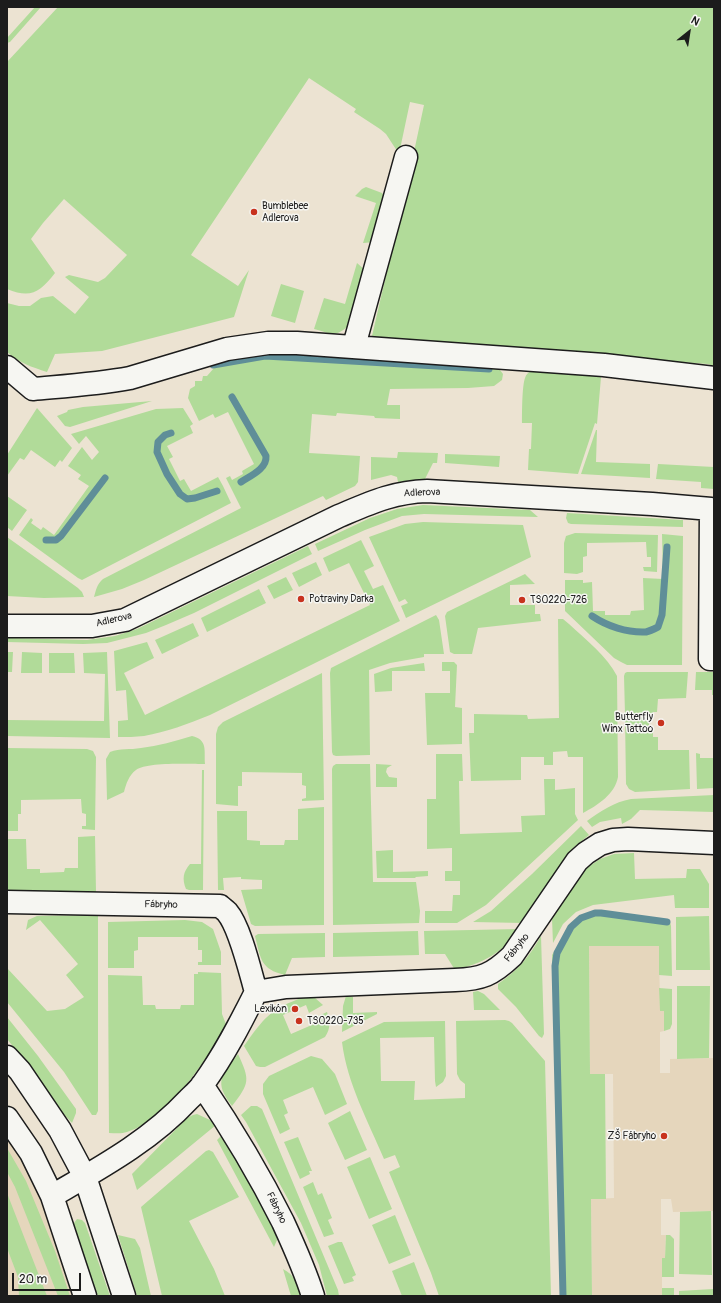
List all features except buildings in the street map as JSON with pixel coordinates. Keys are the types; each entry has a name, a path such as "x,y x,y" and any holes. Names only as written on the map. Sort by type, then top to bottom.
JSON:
{"street":[{"path":"354,346 406,157"},
{"path":"7,367 33,389 114,381 130,378 208,354 245,346 268,343 297,343 604,365 714,378"},
{"name":"Adlerova","path":"7,626 92,626 125,620 339,516 374,501 397,494 427,491 652,504 711,509 710,659 714,659"},
{"name":"Fábryho","path":"7,902 220,906 231,917 238,931 256,992 286,987 474,979 487,975 500,968 512,956 577,861 600,844 613,840 628,839 714,843"},
{"path":"52,1196 113,1160 160,1127 181,1108 202,1085 234,1036 256,992"},
{"path":"7,1057 20,1071 60,1130 85,1177 124,1296"},
{"name":"Fábryho","path":"202,1085 223,1115 265,1186 296,1250 308,1279 313,1296"},
{"path":"7,1118 31,1152 52,1196 85,1296"}],"shaded area":[{"name":"ZŠ Fábryho","path":"589,945 659,946 660,1010 664,1011 664,1031 660,1032 660,1073 670,1073 670,1059 714,1058 714,1211 673,1212 671,1199 661,1199 661,1235 666,1235 665,1258 662,1259 662,1296 592,1296 591,1199 614,1198 613,1074 590,1074"},
{"path":"7,1118 85,1296 7,1296"}],"green space":[{"path":"35,7 41,7 10,42 7,43 7,38"},
{"path":"58,7 714,7 714,366 708,364 386,340 372,336 424,105 410,102 399,154 386,134 354,112 356,109 309,78 191,255 238,286 249,270 234,317 102,351 55,354 47,372 21,362 7,352 7,303 19,306 30,306 41,298 53,296 75,314 89,297 65,277 69,275 98,282 105,278 127,255 64,199 31,239 55,273 45,285 34,292 23,293 7,289 7,62"},
{"path":"366,187 382,193 386,198 375,242 363,243 376,203 355,196"},
{"path":"357,263 365,270 348,326 340,332 332,334 314,329 324,298 345,304"},
{"path":"281,284 304,291 295,323 271,316"},
{"path":"265,354 495,367 503,374 502,380 494,386 468,388 390,389 387,405 400,405 400,419 375,418 374,416 337,413 336,416 312,414 309,453 360,456 358,482 355,486 326,500 323,496 144,580 122,589 94,597 98,585 103,579 241,508 226,478 230,476 232,480 243,474 242,471 254,464 228,412 215,418 213,414 199,421 188,398 190,389 195,386 195,381 202,381 203,376 207,376 214,368 213,364"},
{"path":"533,370 596,373 601,377 597,424 595,423 578,474 528,470 529,449 531,449 532,423 522,423 522,400 525,377"},
{"path":"152,401 70,427 65,426 57,416 67,412 68,410 83,407"},
{"path":"37,408 72,448 62,462 60,460 55,467 31,450 24,460 20,458 7,476 7,455"},
{"path":"183,408 193,424 190,426 193,433 167,446 173,457 169,459 180,481 184,479 191,491 218,477 231,503 82,580 19,535 31,518 33,520 31,523 41,530 43,527 54,535 89,486 78,479 81,475 68,466 82,447 92,460 99,452 86,436 79,444 71,434 156,409"},
{"path":"596,430 596,462 650,464 650,478 581,474"},
{"path":"398,452 438,453 437,463 433,463 425,479 398,482 397,477 391,475 371,480 371,457 397,458"},
{"path":"445,454 500,456 499,467 445,463"},
{"path":"658,464 714,467 714,489 701,488 701,482 656,479"},
{"path":"7,496 27,510 12,531 7,527"},
{"path":"423,505 530,510 538,517 424,514 402,516 365,530 318,551 315,544 370,518 397,509"},
{"path":"567,513 683,520 683,527 571,524 568,523 566,518"},
{"path":"423,522 523,525 531,557 406,618 401,606 408,603 405,599 399,602 369,537 405,524"},
{"path":"575,533 658,535 657,572 644,571 643,567 651,567 651,557 647,557 646,542 587,543 587,556 583,557 583,572 577,574 564,573 564,543 566,536"},
{"path":"662,534 683,536 682,665 627,665 614,658 565,611 565,580 583,580 583,583 592,582 593,611 605,611 605,615 630,615 631,611 644,610 643,578 663,579"},
{"path":"7,537 78,588 84,597 44,598 7,596"},
{"path":"361,540 374,566 364,571 373,589 383,585 400,621 194,722 152,734 118,737 118,721 128,720 126,690 116,691 114,651 147,642 154,658 124,673 145,715 370,605 349,563 329,572 323,558"},
{"path":"308,546 312,554 194,613 146,633 107,643 83,644 7,642 7,638 87,640 115,636 137,629"},
{"path":"316,562 322,575 299,587 292,573"},
{"path":"525,574 535,584 510,585 510,605 535,605 535,614 540,614 541,621 478,628 472,654 454,654 450,652 445,616 447,612"},
{"path":"286,577 293,590 274,599 267,586"},
{"path":"259,589 266,603 207,632 201,618"},
{"path":"436,615 439,620 444,654 424,654 424,657 390,663 369,670 370,755 333,755 331,668"},
{"path":"558,619 563,619 596,648 617,676 618,777 610,794 600,803 583,813 583,757 568,757 567,751 553,752 553,765 544,765 544,757 521,757 521,780 471,781 469,733 474,733 474,714 527,715 528,719 559,718"},
{"path":"193,623 199,636 162,654 155,640"},
{"path":"7,652 13,652 12,672 7,672"},
{"path":"22,652 42,653 42,673 21,673"},
{"path":"107,652 110,738 7,736 7,720 104,721 105,674 84,673 83,653"},
{"path":"49,653 74,653 75,673 49,673"},
{"path":"442,662 454,662 457,665 455,707 462,708 462,744 427,745 425,693 450,693 450,671 442,671"},
{"path":"424,663 425,671 392,671 392,691 375,692 374,674 391,668"},
{"path":"627,672 688,672 686,698 658,699 657,712 653,712 653,714 625,714 624,676"},
{"path":"696,672 714,672 714,695 712,695 712,690 695,690"},
{"path":"322,673 324,800 302,801 302,799 306,798 306,786 302,785 302,773 242,772 242,786 238,786 238,806 216,804 216,734 218,727 223,722"},
{"path":"625,717 649,717 649,729 653,729 653,737 658,737 658,750 689,750 690,789 635,792 629,789 626,784"},
{"path":"192,736 201,740 203,743 205,750 205,764 169,764 141,767 131,774 124,792 107,800 106,759 110,752 154,746"},
{"path":"7,748 87,749 93,751 96,757 95,830 82,829 82,826 86,826 86,814 82,813 81,799 21,800 21,814 18,814 18,831 7,831"},
{"path":"696,753 700,754 700,758 713,758 714,754 714,788 697,789"},
{"path":"436,754 462,754 463,781 459,781 460,834 522,832 521,816 545,815 544,779 555,779 555,790 575,788 575,814 578,820 486,905 457,923 425,923 425,911 452,911 453,895 460,895 460,881 445,881 445,871 452,871 452,848 427,849 427,799 436,799"},
{"path":"336,764 370,764 373,882 416,882 420,911 419,923 333,925 332,769"},
{"path":"376,764 392,765 387,768 386,772 389,777 397,778 397,787 376,787"},
{"path":"202,770 204,770 203,890 189,890 186,889 184,882 186,870 190,864 201,864"},
{"path":"714,795 714,812 640,810 631,819 622,824 621,818 600,822 592,827 587,821 603,810 625,800"},
{"path":"324,807 324,925 255,926 251,924 241,890 262,889 262,880 241,879 241,877 223,878 224,890 218,890 217,811 247,811 247,840 260,841 260,845 284,845 285,840 298,840 298,809"},
{"path":"581,826 589,835 573,848 523,923 473,922 491,911 532,874"},
{"path":"95,836 96,892 7,892 7,839 26,839 27,869 40,869 40,873 64,872 65,868 78,868 78,837"},
{"path":"393,850 393,872 428,871 428,876 415,878 377,878 376,851"},
{"path":"634,853 635,879 686,878 687,869 700,869 709,884 709,908 675,908 674,895 593,905 576,912 563,924 553,943 552,919 578,878 588,867 600,859 614,854"},
{"path":"594,912 662,919 670,922 672,976 659,975 659,946 589,946 590,1074 605,1074 606,1199 591,1199 592,1296 561,1296 552,955 570,927 580,918"},
{"path":"98,915 98,1111 96,1115 92,1115 64,1072 7,1002 7,968 47,1011 65,1009 84,997 66,975 78,964 40,920 26,930 28,920 37,916"},
{"path":"709,916 710,970 676,970 676,917"},
{"path":"185,920 202,922 213,929 221,952 221,965 198,965 198,962 202,962 202,950 198,950 198,937 138,937 138,950 134,951 134,968 108,968 108,922"},
{"path":"519,929 507,944 492,956 455,970 445,954 425,954 424,931"},
{"path":"418,931 419,955 333,957 333,933"},
{"path":"325,933 325,957 292,958 285,975 277,973 266,966 261,957 255,936 258,934"},
{"path":"541,936 544,1034 542,1038 516,1007 498,989 498,984 522,963"},
{"path":"198,972 221,973 222,1014 227,1027 184,1088 157,1115 142,1125 127,1132 109,1133 108,975 142,976 143,1005 155,1005 156,1009 180,1009 181,1005 194,1005 194,974 198,974"},
{"path":"677,986 710,986 709,1058 677,1059"},
{"path":"659,988 672,989 672,1024 670,1029 664,1031 664,1011 660,1011"},
{"path":"478,991 484,994 500,1010 474,1010 473,992"},
{"path":"346,996 353,997 353,1013 377,1012 377,1014 342,1032 343,1006"},
{"path":"304,997 314,997 323,1005 309,1013 306,1005 283,1015 291,1034 314,1024 312,1019 327,1012 329,1025 325,1037 265,1067 256,1066 244,1046 263,1021 275,1010 292,1001"},
{"path":"7,1017 38,1056 76,1109 72,1123 61,1111 33,1071 7,1039"},
{"path":"505,1020 512,1023 545,1061 551,1296 439,1296 389,1172 400,1167 395,1155 384,1159 353,1087 348,1072 342,1042 384,1022 445,1021 446,1076 443,1082 436,1087 434,1037 380,1038 381,1081 415,1081 414,1100 465,1098 465,1084 460,1080 457,1074 456,1021"},
{"path":"238,1054 245,1070 246,1081 242,1092 232,1106 226,1097 221,1084 224,1074"},
{"path":"311,1056 322,1059 335,1074 347,1104 325,1115 313,1087 283,1100 288,1113 284,1115 290,1129 280,1134 263,1094 263,1084 269,1076"},
{"path":"251,1106 257,1106 262,1109 338,1290 339,1296 327,1296 319,1265 301,1223 241,1115"},
{"path":"350,1111 367,1150 345,1160 328,1123"},
{"path":"197,1114 210,1120 216,1125 137,1190 132,1174 187,1118"},
{"path":"223,1134 276,1232 277,1240 274,1247 217,1140"},
{"path":"298,1137 312,1171 309,1171 310,1174 300,1179 284,1142"},
{"path":"7,1148 26,1181 55,1251 70,1296 58,1296 15,1187 7,1172"},
{"path":"209,1150 213,1152 239,1197 189,1221 214,1269 225,1296 162,1296 141,1207"},
{"path":"370,1157 392,1209 369,1219 347,1167"},
{"path":"313,1182 318,1195 322,1193 332,1218 328,1220 334,1234 324,1237 303,1187"},
{"path":"7,1193 47,1296 19,1296 18,1277 7,1248"},
{"path":"711,1211 712,1275 679,1274 680,1212"},
{"path":"395,1215 411,1255 389,1264 372,1225"},
{"path":"77,1219 82,1220 85,1223 110,1296 98,1296 74,1228 74,1223"},
{"path":"118,1235 135,1239 140,1248 151,1296 137,1296"},
{"path":"666,1235 670,1235 674,1239 674,1277 662,1277 662,1258 665,1258"},
{"path":"342,1242 356,1275 352,1277 354,1281 344,1284 328,1246"},
{"path":"414,1262 427,1296 402,1296 392,1271"},
{"path":"283,1269 293,1277 301,1296 291,1296"},
{"path":"662,1288 674,1288 674,1296 662,1296"},
{"path":"713,1289 713,1296 679,1296 679,1291"}],"waterway":[{"path":"213,365 265,356 489,369"},
{"path":"232,397 266,456 264,465 253,475 241,482"},
{"path":"171,433 165,435 158,442 157,452 167,474 180,494 187,499 217,491"},
{"path":"46,540 56,540 61,536 105,478"},
{"path":"592,616 611,626 625,630 646,632 658,627 662,615 667,547"},
{"path":"563,1296 555,966 557,953 571,927 581,918 595,913 667,922"}],"place":[{"name":"Bumblebee Adlerova","path":"254,212"},
{"name":"Potraviny Darka","path":"301,599"},
{"name":"TS0220-726","path":"522,600"},
{"name":"Butterfly Winx Tattoo","path":"661,723"},
{"name":"Lexikón","path":"295,1009"},
{"name":"TS0220-735","path":"299,1021"},
{"name":"ZŠ Fábryho","path":"664,1136"}]}
